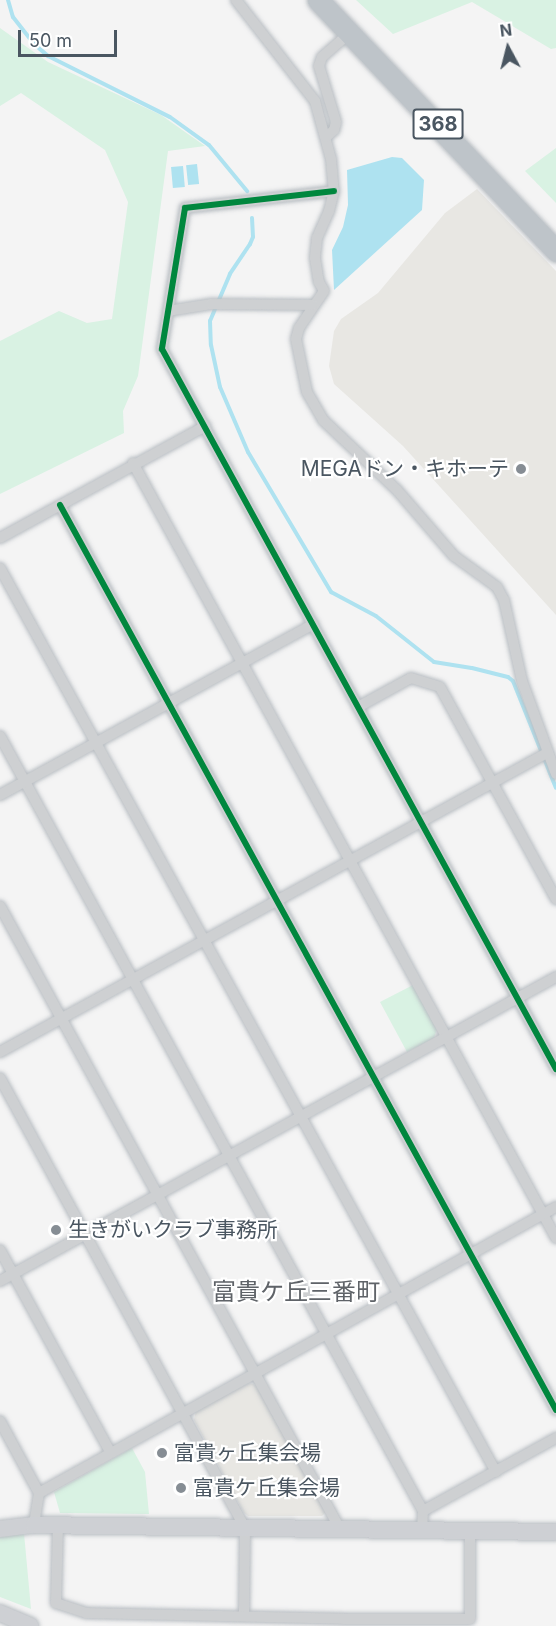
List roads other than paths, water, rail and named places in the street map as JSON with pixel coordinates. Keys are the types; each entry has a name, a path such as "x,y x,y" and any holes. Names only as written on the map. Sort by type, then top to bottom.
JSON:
{"highway":[{"name":"368","path":"318,0 556,251"}],"street":[{"path":"236,0 315,101 326,137 334,191 329,211 317,238 315,258 319,282 324,291 299,328 296,339 306,392 315,409 397,490 454,556 497,587 504,600 519,668 556,774"},
{"path":"326,137 334,130 336,122 319,66 322,57 350,33"},
{"path":"334,191 185,208 162,349 556,1069"},
{"path":"168,311 211,304 312,306"},
{"path":"0,538 133,463 205,426"},
{"path":"133,463 556,1238"},
{"path":"60,505 556,1410"},
{"path":"0,568 496,1472"},
{"path":"0,795 314,624"},
{"path":"358,707 411,678 440,687 556,899"},
{"path":"0,736 423,1511 422,1530"},
{"path":"0,1052 547,753"},
{"path":"0,906 340,1529"},
{"path":"0,1281 556,977"},
{"path":"0,1078 246,1528 244,1616"},
{"path":"39,1493 556,1207"},
{"path":"0,1251 110,1452"},
{"path":"0,1421 39,1493 34,1525"},
{"path":"423,1511 556,1438"},
{"path":"58,1525 56,1603 86,1613 244,1616 343,1622 470,1619 471,1531"},
{"path":"0,1529 58,1525 556,1532"},
{"path":"0,1613 30,1626"}],"water":[{"path":"392,157 402,158 424,180 422,210 334,290 332,250 343,227 348,205 347,170"},
{"path":"197,164 199,184 188,185 186,165"},
{"path":"183,166 185,187 173,188 171,167"}],"waterway":[{"path":"8,0 13,17 33,43 48,56 170,117 209,145 247,191"},
{"path":"252,218 253,237 230,274 210,321 211,345 220,387 248,452 331,592 376,616 434,662 472,668 508,677 513,681 556,788"}],"place":[{"name":"MEGAドン・キホーテ","path":"521,469"},
{"name":"生きがいクラブ事務所","path":"56,1230"},
{"name":"富貴ヶ丘集会場","path":"162,1453"},
{"name":"富貴ケ丘集会場","path":"181,1488"}],"district":[{"name":"富貴ケ丘三番町","path":"296,1292"}]}
